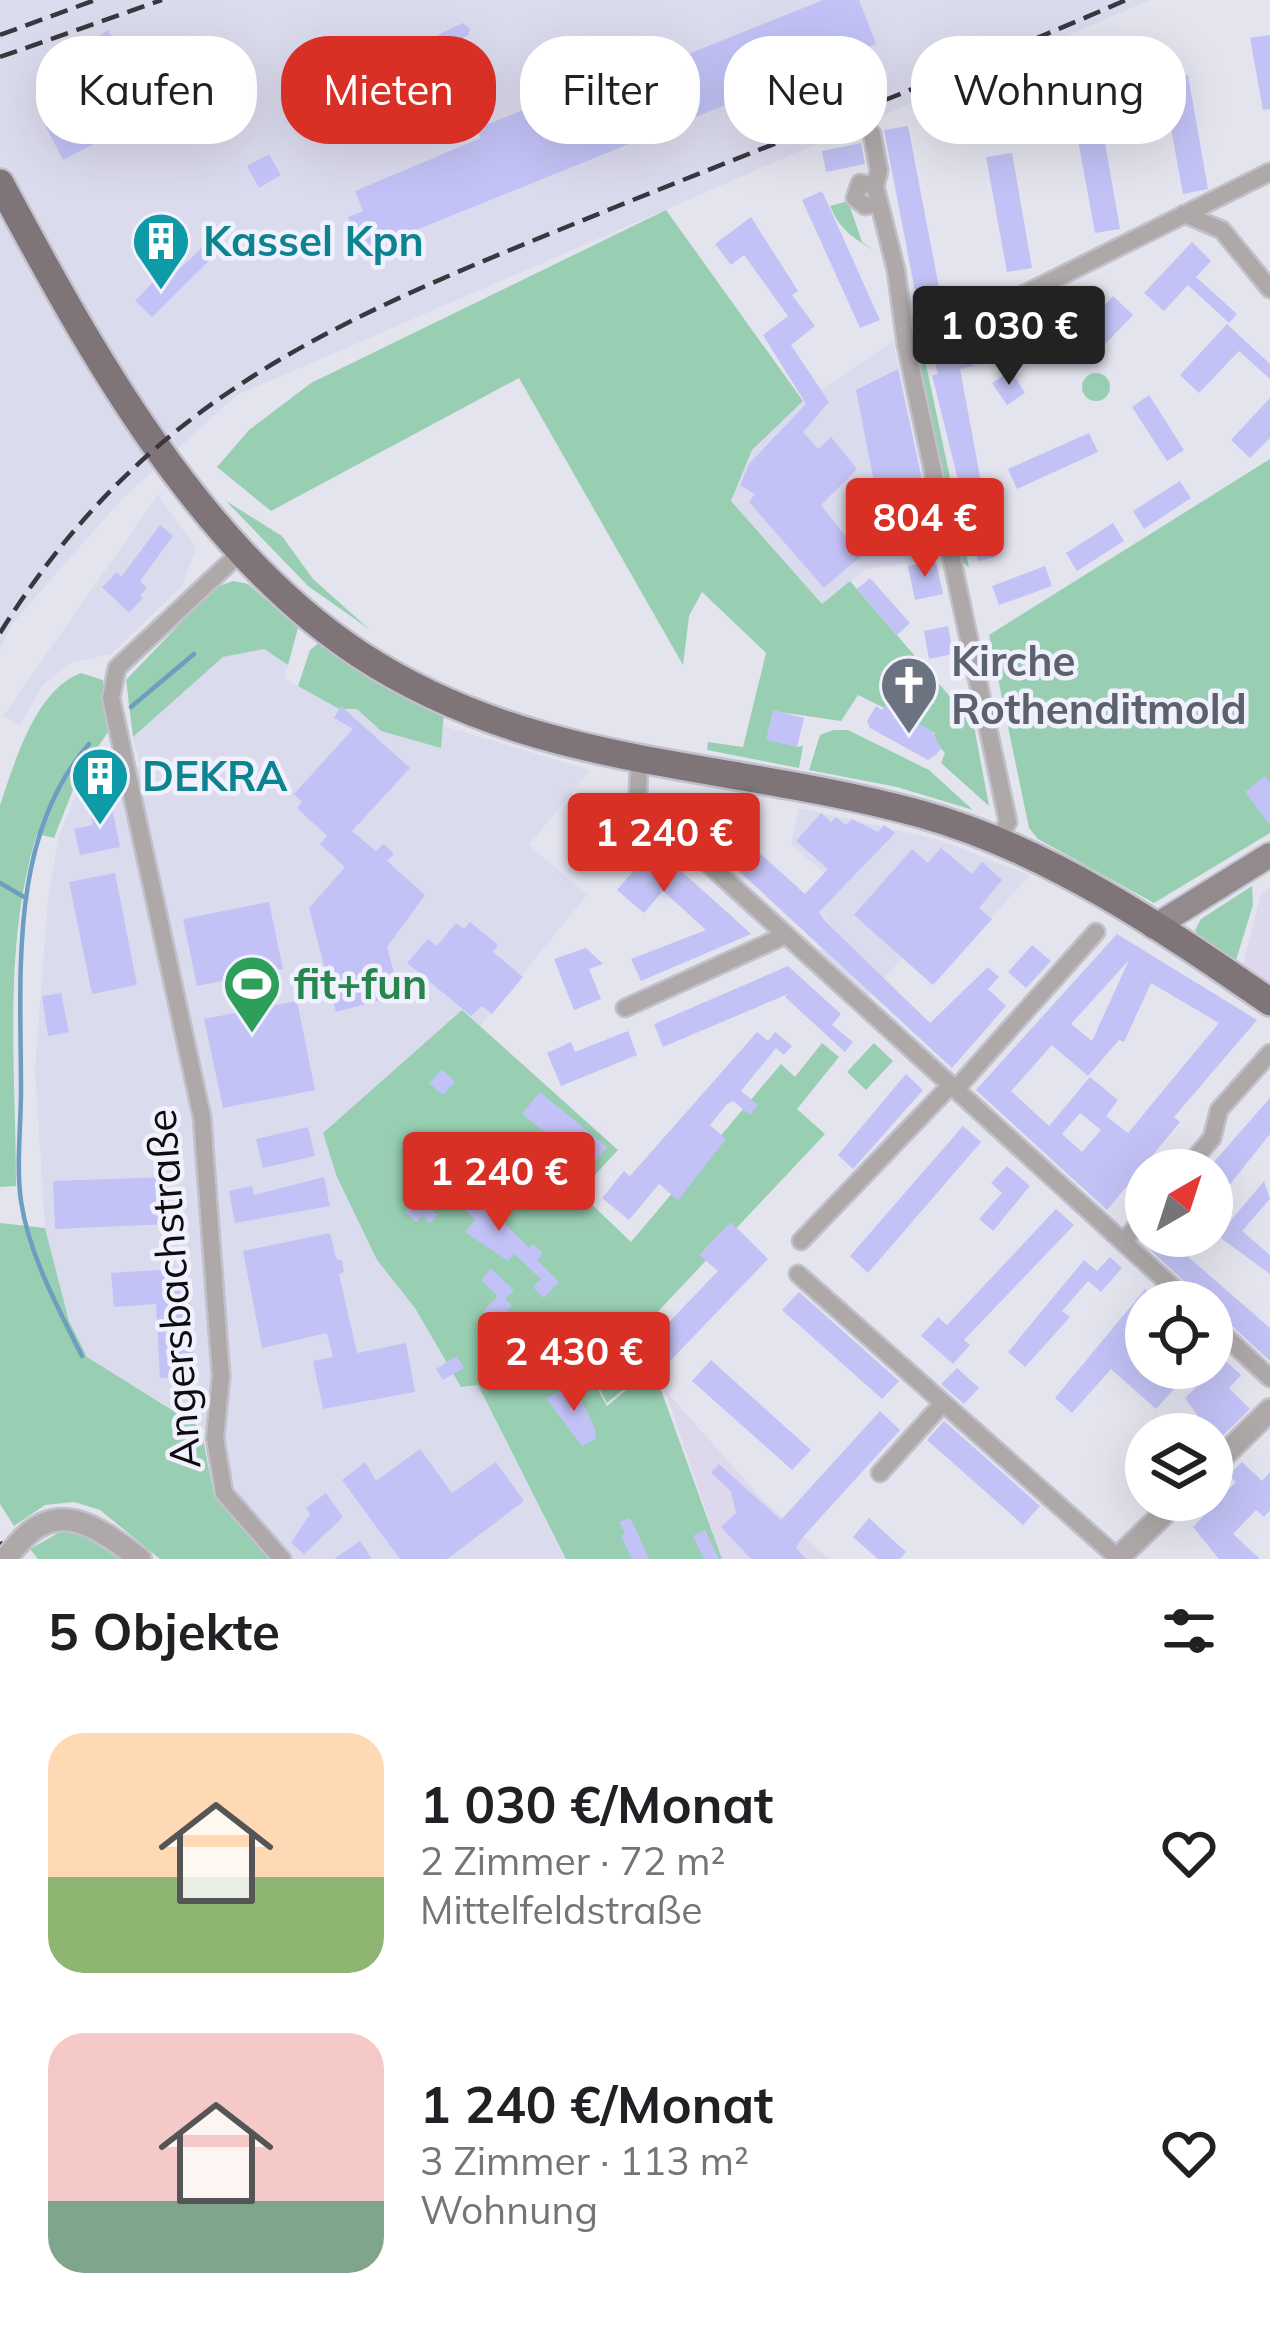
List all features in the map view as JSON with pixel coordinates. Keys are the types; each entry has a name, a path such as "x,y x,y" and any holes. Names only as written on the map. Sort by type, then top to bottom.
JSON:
{"main road":[{"path":"0,183 88,343 241,552 320,626 430,695 566,747 850,796 998,840 1154,927 1270,1002"},
{"path":"1154,927 1270,855"}],"street":[{"path":"874,144 877,194 896,270 906,345 1008,821 998,840"},
{"path":"906,345 946,334 1270,172"},
{"path":"1184,214 1222,230 1270,289"},
{"name":"Angersbachstraße","path":"241,552 117,668 111,698 202,1117 221,1376 215,1438 224,1493 282,1559"},
{"path":"639,759 638,800 1167,1281"},
{"path":"801,1241 953,1087 1096,932"},
{"path":"625,1008 786,935"},
{"path":"1203,1149 1213,1138 1219,1110 1270,1053"},
{"path":"798,1274 1117,1559 1156,1521"},
{"path":"1233,1344 1270,1378"},
{"path":"880,1473 943,1403"},
{"path":"1233,1446 1270,1410"},
{"path":"12,1551 41,1523 73,1519 101,1529 140,1559"}],"shaded area":[{"path":"0,0 1150,0 1067,36 911,36 911,103 887,114 887,36 724,36 724,144 817,144 237,395 121,500 11,625 0,649"},
{"path":"893,341 939,559 866,569 822,604 731,501 752,450 791,411"},
{"path":"158,495 196,548 182,586 111,654 70,663 43,685 20,725 3,716"},
{"path":"264,649 288,665 284,678 338,709 357,709 441,748 443,726 590,770 529,845 587,895 480,1026 462,1011 323,1133 377,1260 478,1384 567,1559 291,1559 228,1492 225,1441 87,1357 69,1321 45,1228 35,1069 48,898 59,836 83,777 141,767 133,737 188,684 223,657"},
{"path":"799,808 936,839 1029,875 933,985 902,958 868,997 818,952 823,945 812,935 826,918 803,897 824,873 791,844"},
{"path":"1270,887 1270,982 1243,964 1261,893"},
{"path":"665,1390 760,1497 829,1559 722,1559"}],"green space":[{"path":"848,201 862,242 848,232 830,206"},
{"path":"666,210 803,401 752,450 731,501 822,604 850,581 959,707 970,705 989,806 941,763 945,753 932,739 935,733 858,695 841,721 773,711 797,747 803,746 799,768 707,750 708,742 743,747 766,653 702,592 689,616 683,665 519,378 271,511 217,467 249,430 311,383"},
{"path":"924,355 969,567 957,559 915,362"},
{"path":"1096,373 1106,377 1110,387 1106,397 1096,401 1086,397 1082,387 1086,377"},
{"path":"1270,459 1270,833 1154,903 1038,839 1029,828 989,635"},
{"path":"226,501 282,536 313,579 369,629 308,586"},
{"path":"233,581 248,584 298,628 288,665 264,649 223,657 133,737 126,680 214,588"},
{"path":"319,643 353,668 444,713 441,748 381,731 357,709 339,709 298,686 310,650"},
{"path":"81,673 103,680 108,732 78,777 54,838 37,834 26,877 13,1009 16,1186 0,1187 0,805 39,711 65,682"},
{"path":"848,730 929,770 973,810 897,787 809,770 820,735"},
{"path":"1252,886 1253,905 1236,960 1200,939 1195,930 1201,919"},
{"path":"462,1010 618,1150 579,1192 631,1242 781,1064 795,1077 822,1043 839,1057 797,1109 825,1134 635,1336 590,1375 607,1406 653,1368 722,1559 566,1559 478,1385 461,1387 415,1308 377,1260 337,1177 323,1133"},
{"path":"874,1043 893,1061 866,1090 847,1072"},
{"path":"0,1223 45,1228 69,1321 87,1357 201,1428 214,1496 274,1559 160,1559 100,1510 74,1502 45,1505 14,1526 0,1504"},
{"path":"628,1345 651,1366 607,1403 593,1376"},
{"path":"60,1532 80,1533 119,1559 38,1559 30,1549"}],"building":[{"path":"823,0 859,0 873,36 733,36"},
{"path":"463,23 470,29 466,36 438,35"},
{"path":"1270,35 1270,109 1263,110 1250,38"},
{"path":"724,40 724,106 700,115 700,49"},
{"path":"1186,75 1208,189 1183,194 1174,144 1186,144"},
{"path":"520,111 520,144 629,144 362,252 348,217 363,211 355,191 467,144 496,144 496,121"},
{"path":"908,126 945,319 922,327 887,144 887,130"},
{"path":"55,144 94,144 63,160"},
{"path":"861,144 865,164 826,172 822,151"},
{"path":"1079,144 1105,144 1120,229 1095,233"},
{"path":"1012,153 1032,268 1007,272 986,157"},
{"path":"269,154 281,175 259,188 247,166"},
{"path":"822,191 880,320 860,328 802,200"},
{"path":"751,217 798,291 792,295 815,326 791,345 829,402 803,432 818,449 831,437 857,469 821,505 861,556 824,588 749,502 755,494 740,485 749,464 806,404 763,335 788,316 744,255 731,265 715,244"},
{"path":"1192,242 1211,261 1196,277 1237,314 1229,323 1188,285 1164,311 1144,293"},
{"name":"Kassel Kpn","path":"206,244 216,254 152,317 135,301 169,265 176,272"},
{"path":"1113,296 1133,315 1085,365 1065,347"},
{"path":"1227,324 1270,364 1270,379 1239,351 1199,393 1180,375"},
{"path":"968,345 973,366 960,369 995,557 978,561 932,375 938,374 933,353"},
{"path":"898,369 926,498 898,504 908,546 886,543 856,390"},
{"path":"1011,371 1025,393 1007,405 992,383"},
{"path":"1149,395 1184,450 1167,461 1132,407"},
{"path":"1270,398 1270,438 1250,458 1231,440"},
{"path":"1089,433 1098,452 1017,489 1008,469"},
{"path":"1180,481 1191,498 1144,529 1133,511"},
{"path":"1113,523 1124,541 1077,571 1066,553"},
{"path":"160,525 173,536 140,581 147,588 129,613 102,587 117,572 121,577"},
{"path":"936,563 943,594 915,600 908,566"},
{"path":"1045,566 1052,586 999,605 992,586"},
{"path":"870,578 910,623 897,635 857,589"},
{"path":"948,626 953,654 929,659 924,631"},
{"name":"Kirche Rothenditmold","path":"885,705 932,731 941,748 937,754 928,760 870,728 867,721 876,706 882,710"},
{"path":"341,706 410,768 352,831 376,851 383,844 389,849 394,854 387,861 425,895 387,947 400,995 336,1012 309,908 345,867 320,844 327,836 297,808 302,802 294,794 353,729 334,718"},
{"path":"773,710 804,718 797,747 766,740"},
{"path":"1265,776 1270,783 1270,825 1245,792"},
{"path":"600,799 751,934 641,981 631,959 706,930 663,891 644,913 617,890 636,868 582,819"},
{"name":"DEKRA","path":"111,803 120,847 80,855 74,829 93,825 89,808"},
{"path":"715,813 805,894 828,869 796,841 821,813 831,822 836,817 846,825 852,819 878,832 884,825 895,833 819,912 825,921 930,1023 988,967 999,977 988,989 1006,1006 952,1068 698,833"},
{"path":"941,848 972,874 982,862 1002,880 979,908 992,919 933,985 854,915 912,849 928,863"},
{"path":"115,873 137,985 92,994 69,882"},
{"path":"269,902 283,969 197,986 183,919"},
{"path":"470,922 498,945 493,952 523,977 492,1014 482,1006 471,1016 407,963 428,939 437,946 456,923 464,929"},
{"path":"1117,934 1257,1020 1174,1117 1180,1122 1158,1149 1125,1149 1125,1188 1107,1210 976,1090","holes":["1129,960 1092,1041 1071,1024","1151,983 1219,1023 1128,1133 1106,1116 1118,1100 1090,1077 1049,1126 1011,1091 1052,1045 1088,1076 1119,1040 1124,1042","1080,1113 1101,1130 1082,1152 1062,1134"]},
{"path":"1032,945 1051,961 1026,988 1008,972"},
{"path":"586,948 603,964 589,969 601,999 574,1010 554,959"},
{"path":"788,966 841,1014 832,1025 853,1042 845,1052 785,997 788,994 663,1047 654,1024"},
{"path":"61,993 69,1032 48,1036 42,996"},
{"path":"297,1001 315,1090 223,1108 204,1019"},
{"path":"628,1031 637,1055 561,1086 547,1053 571,1042 575,1052"},
{"path":"757,1032 768,1041 775,1032 792,1046 784,1055 776,1048 741,1091 758,1105 750,1115 733,1101 727,1104 710,1125 726,1139 678,1200 659,1184 629,1220 602,1198 624,1171 630,1176"},
{"path":"442,1069 455,1082 443,1095 429,1083"},
{"path":"906,1074 923,1090 853,1169 838,1155"},
{"path":"540,1092 607,1147 583,1177 559,1158 566,1149 522,1114"},
{"path":"1270,1098 1270,1134 1233,1180 1233,1149 1225,1149"},
{"path":"963,1126 981,1142 868,1273 850,1256"},
{"path":"308,1127 315,1156 263,1168 256,1139"},
{"path":"447,1165 529,1248 533,1244 543,1253 537,1260 559,1282 544,1298 533,1287 541,1279 514,1254 508,1261 465,1232 475,1220 466,1211 472,1206 438,1174"},
{"path":"1007,1166 1030,1186 993,1231 979,1219 1002,1193 991,1183"},
{"path":"168,1177 170,1224 55,1229 53,1181"},
{"path":"324,1177 330,1206 235,1223 229,1191 252,1186 254,1195"},
{"path":"1264,1181 1270,1199 1242,1231 1270,1255 1270,1274 1233,1247 1233,1218"},
{"path":"419,1198 438,1215 430,1223 422,1216 416,1222 405,1212"},
{"path":"1056,1209 1074,1225 964,1340 970,1345 953,1364 921,1336 938,1317 947,1325"},
{"path":"731,1222 768,1259 671,1360 651,1341 718,1271 699,1255"},
{"path":"330,1233 336,1258 342,1261 344,1272 339,1274 357,1353 406,1343 415,1392 323,1409 313,1361 333,1357 327,1333 262,1348 243,1251"},
{"path":"1110,1257 1122,1268 1101,1292 1088,1281 1062,1311 1070,1317 1025,1367 1008,1352 1084,1260 1097,1271"},
{"path":"1158,1257 1188,1257 1216,1281 1184,1281"},
{"path":"188,1268 195,1376 160,1378 156,1304 114,1307 111,1273"},
{"path":"491,1269 514,1290 505,1299 512,1306 503,1315 537,1347 528,1355 483,1311 498,1296 481,1280"},
{"path":"799,1292 899,1381 882,1399 782,1310"},
{"path":"1233,1296 1270,1328 1270,1361 1233,1327"},
{"path":"1125,1313 1125,1381 1111,1369 1072,1413 1055,1398"},
{"path":"457,1356 464,1368 443,1380 436,1369"},
{"path":"711,1360 811,1450 792,1470 692,1381"},
{"path":"957,1368 979,1388 964,1404 941,1384"},
{"path":"574,1384 595,1429 596,1439 582,1446 546,1398"},
{"path":"1134,1389 1174,1389 1156,1409"},
{"path":"1194,1389 1230,1389 1250,1409 1233,1426 1233,1413 1196,1413 1185,1398"},
{"path":"880,1411 900,1430 802,1538 796,1548 806,1559 751,1559 721,1527 736,1513 731,1491 711,1473 719,1464 781,1520"},
{"path":"944,1421 1040,1506 1023,1525 927,1440"},
{"path":"420,1449 452,1493 496,1462 524,1501 447,1559 400,1559 342,1480 365,1462 376,1481"},
{"path":"1242,1462 1262,1481 1270,1472 1270,1510 1264,1517 1256,1510 1233,1534 1260,1559 1219,1559 1193,1527 1199,1521 1233,1521 1233,1471"},
{"path":"326,1493 343,1517 304,1554 291,1543 310,1514 306,1508"},
{"path":"630,1518 649,1559 632,1559 621,1536 625,1534 619,1522"},
{"path":"869,1518 906,1552 900,1559 878,1559 853,1537"},
{"path":"705,1530 719,1559 704,1559 693,1536"},
{"path":"360,1541 372,1559 334,1559"}],"waterway":[{"path":"131,707 194,654"},
{"path":"82,1356 37,1261 21,1201 20,1001 32,864 44,821 63,781 89,744"},
{"path":"0,883 26,898"}],"railway":[{"path":"0,35 95,0"},
{"path":"0,57 162,0"},
{"path":"0,633 60,548 125,477 194,417 268,367 430,284 1126,0"},
{"path":"0,1542 10,1559"}],"place":[{"name":"Kassel Kpn","path":"161,292"},
{"name":"Kirche Rothenditmold","path":"909,736"},
{"name":"DEKRA","path":"100,827"},
{"name":"fit+fun","path":"252,1035"}]}
